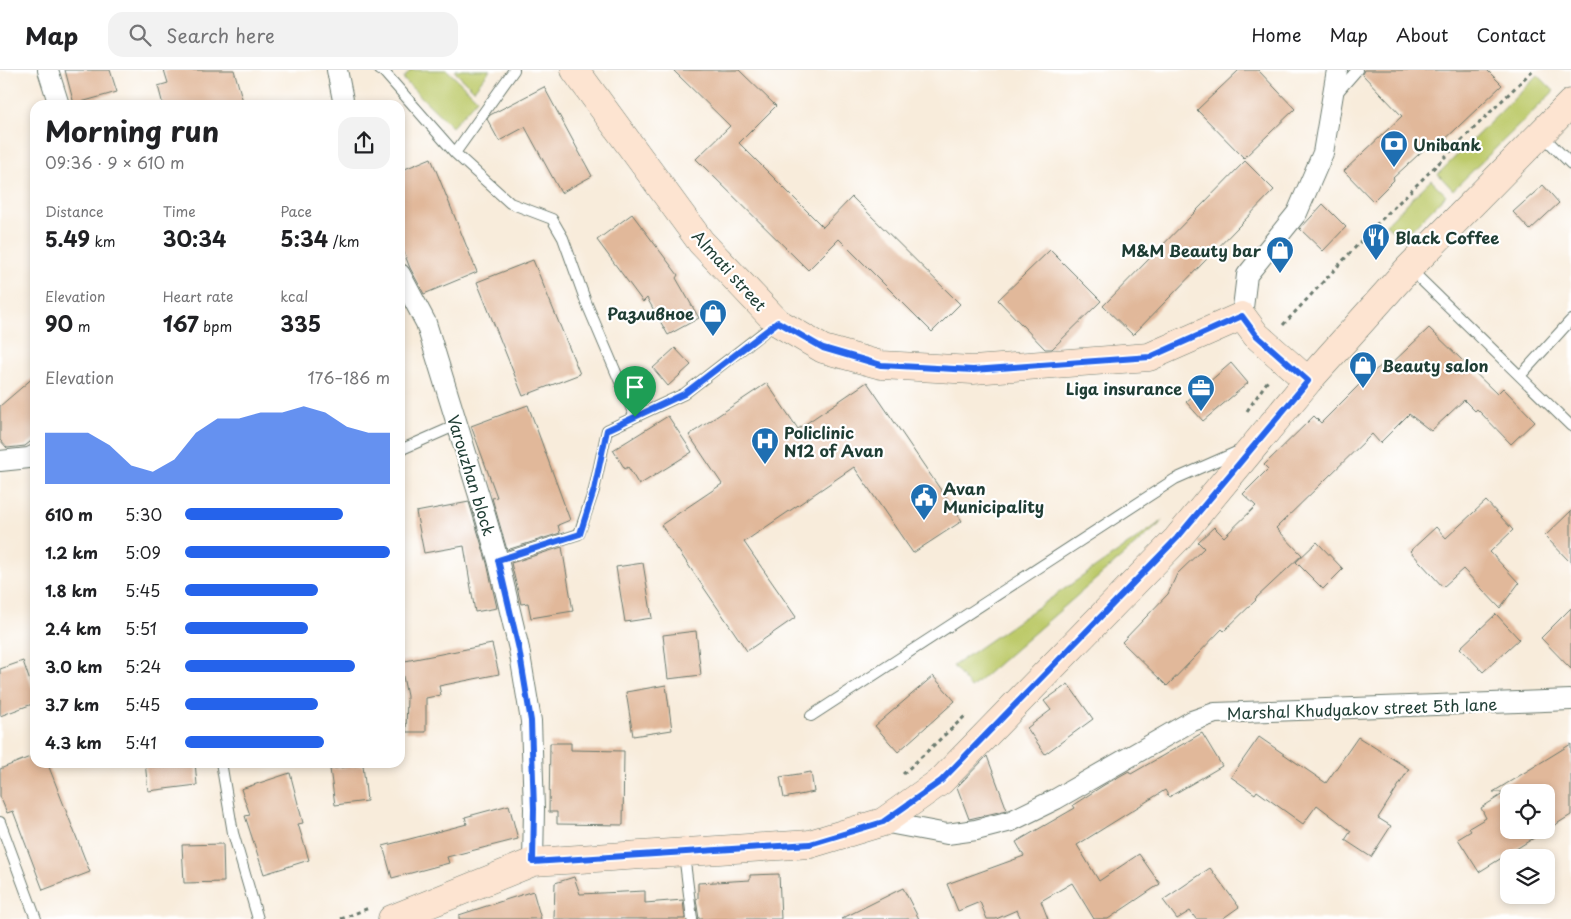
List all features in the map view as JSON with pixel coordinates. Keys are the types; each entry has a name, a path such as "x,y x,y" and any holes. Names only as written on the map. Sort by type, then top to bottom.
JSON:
{"street":[{"path":"48,70 57,100"},
{"path":"338,70 343,100"},
{"name":"Almati street","path":"575,70 701,242 778,322 823,348 881,365 973,370 1150,357 1242,316"},
{"path":"1308,381 1256,335 1242,316 1247,275 1297,213 1323,153 1336,70"},
{"path":"392,919 533,862 684,854 810,844 883,822 941,781 1177,538 1308,381 1409,268 1571,103"},
{"name":"Varouzhan block","path":"405,284 426,324 498,560 519,649 531,721 534,809 533,862"},
{"path":"1,459 30,458"},
{"name":"Marshal Khudyakov street 5th lane","path":"883,822 947,834 976,830 1011,821 1056,799 1192,721 1215,713 1571,700"}],"lane":[{"path":"380,70 384,72 455,153 510,203 552,219 563,238 586,302 635,417"},
{"path":"455,153 514,70"},
{"path":"1332,99 1357,70"},
{"path":"1541,133 1571,164"},
{"path":"1409,268 1571,426"},
{"path":"1520,376 1571,320"},
{"path":"498,560 580,534 594,490 607,430 684,394 778,322"},
{"path":"405,448 456,425"},
{"path":"811,716 1175,479 1255,444"},
{"path":"222,768 233,832 258,919"},
{"path":"0,822 36,919"},
{"path":"684,854 692,919"}],"green space":[{"path":"411,70 447,70 477,99 452,127 403,79"},
{"path":"456,70 490,70 474,90 455,72"},
{"path":"1538,75 1554,91 1453,190 1438,174"},
{"path":"1431,180 1446,195 1401,240 1386,224"},
{"path":"1164,520 971,688 953,666"}],"building":[{"path":"65,70 110,70 117,92 88,100 73,100"},
{"path":"164,70 234,70 243,100 162,100 158,86 168,83"},
{"path":"673,70 739,70 776,106 739,143 823,227 852,197 960,304 932,332 839,239 808,270 696,159 730,126"},
{"path":"1239,70 1258,70 1295,109 1244,158 1197,110"},
{"path":"1364,70 1487,70 1502,85 1436,148 1431,143 1393,178 1394,180 1373,201 1344,171 1402,116 1362,74"},
{"path":"544,87 592,176 561,193 525,127 499,141 487,119 490,115"},
{"path":"431,158 477,272 424,294 405,256 405,169"},
{"path":"1245,161 1274,190 1133,335 1103,306"},
{"path":"1543,185 1559,203 1530,230 1513,212"},
{"path":"1323,204 1346,227 1323,251 1300,229"},
{"path":"632,214 678,275 676,278 699,318 668,335 647,298 643,302 597,240"},
{"path":"1050,250 1101,301 1052,349 1045,349 998,300"},
{"path":"533,260 580,374 523,396 477,282"},
{"path":"1429,328 1497,394 1503,388 1535,421 1511,444 1477,409 1475,411 1464,400 1431,431 1409,414 1380,443 1372,434 1276,528 1302,555 1224,631 1222,629 1167,686 1122,642 1168,594 1177,574 1204,548 1198,542 1214,527 1224,537 1256,506 1243,494 1268,469 1264,465 1314,416 1321,423 1370,374 1385,363 1388,367"},
{"path":"675,348 691,365 668,386 653,368"},
{"path":"1231,363 1248,383 1203,421 1186,402"},
{"path":"30,380 30,442 25,446 7,448 0,440 0,406"},
{"path":"867,382 962,521 913,553 854,467 744,542 796,617 747,651 661,525 722,484 689,435 767,383 798,429"},
{"path":"528,405 570,520 558,525 560,533 507,550 492,498 497,497 471,426"},
{"path":"668,416 692,452 639,485 628,467 625,469 613,450"},
{"path":"1486,501 1513,530 1490,552 1519,583 1500,608 1463,569 1443,587 1410,551 1436,527 1446,538"},
{"path":"469,502 487,563 497,608 475,612 464,546 424,553 416,512"},
{"path":"1571,511 1571,563 1545,536"},
{"path":"1317,542 1343,569 1323,589 1296,562"},
{"path":"562,547 573,611 531,618 528,603 521,604 511,563"},
{"path":"643,563 652,618 625,622 616,567"},
{"path":"1571,608 1571,669 1541,638"},
{"path":"1496,614 1519,639 1483,672 1460,648"},
{"path":"696,631 701,675 668,679 663,635"},
{"path":"492,644 499,674 439,686 441,695 426,698 426,732 406,732 407,696 405,661"},
{"path":"23,661 30,681 30,705 0,716 0,669"},
{"path":"933,676 955,701 898,752 875,726"},
{"path":"1068,684 1093,719 1045,754 1027,728 1051,710 1044,701"},
{"path":"666,685 672,730 633,736 626,692"},
{"path":"1202,733 1222,766 1169,797 1165,790 1077,845 1099,881 1139,854 1160,884 1108,919 1094,919 1072,883 1041,901 1048,919 1021,919 1017,910 996,919 987,919 980,902 958,911 947,884 1024,856 1016,842 1075,808 1073,805 1104,785 1129,771 1131,774"},
{"path":"1259,737 1326,783 1358,737 1409,769 1378,818 1391,826 1371,857 1345,840 1351,831 1317,805 1303,824 1257,791 1255,794 1231,777"},
{"path":"550,743 571,743 571,750 624,751 623,825 557,824 557,812 549,812"},
{"path":"1571,744 1571,815 1555,825 1555,784 1506,784"},
{"path":"987,756 1007,810 969,819 957,787"},
{"path":"30,757 30,768 49,768 90,872 43,890 13,811 7,813 0,796 0,769"},
{"path":"146,768 196,768 197,785 148,791"},
{"path":"363,768 367,801 335,805 330,769"},
{"path":"811,772 814,792 784,798 780,777"},
{"path":"290,773 303,823 298,824 309,860 264,874 245,816 250,815 241,789"},
{"path":"1500,796 1500,839 1532,839 1516,849 1500,849 1500,859 1479,872 1458,839 1471,831 1469,828 1486,818 1481,808"},
{"path":"509,805 518,839 447,857 449,863 392,878 383,846 467,824 465,817"},
{"path":"223,844 224,882 184,883 182,845"},
{"path":"1210,868 1239,907 1222,919 1196,919 1190,911 1177,919 1163,900"},
{"path":"779,874 781,919 699,919 696,899 698,898 698,883 750,880 750,875"},
{"path":"574,877 580,894 645,891 645,903 683,900 685,919 554,919 555,883"},
{"path":"903,888 919,919 841,919"},
{"path":"533,891 541,919 459,919 459,915"}],"place":[{"name":"Unibank","path":"1394,168"},
{"name":"Black Coffee","path":"1376,261"},
{"name":"M&M Beauty bar","path":"1280,274"},
{"name":"Разливное","path":"713,337"},
{"name":"Beauty salon","path":"1363,389"},
{"name":"Liga insurance","path":"1201,412"},
{"name":"Policlinic N12 of Avan","path":"765,465"},
{"name":"Avan Municipality","path":"924,521"}],"route":[{"path":"1242,316 1256,335 1308,381 1177,538 941,781 883,822 810,844 684,854 533,862 534,809 531,721 519,649 498,560 580,534 594,490 607,430 635,417 684,394 778,322 823,348 881,365 973,370 1150,357 1242,316"}]}
